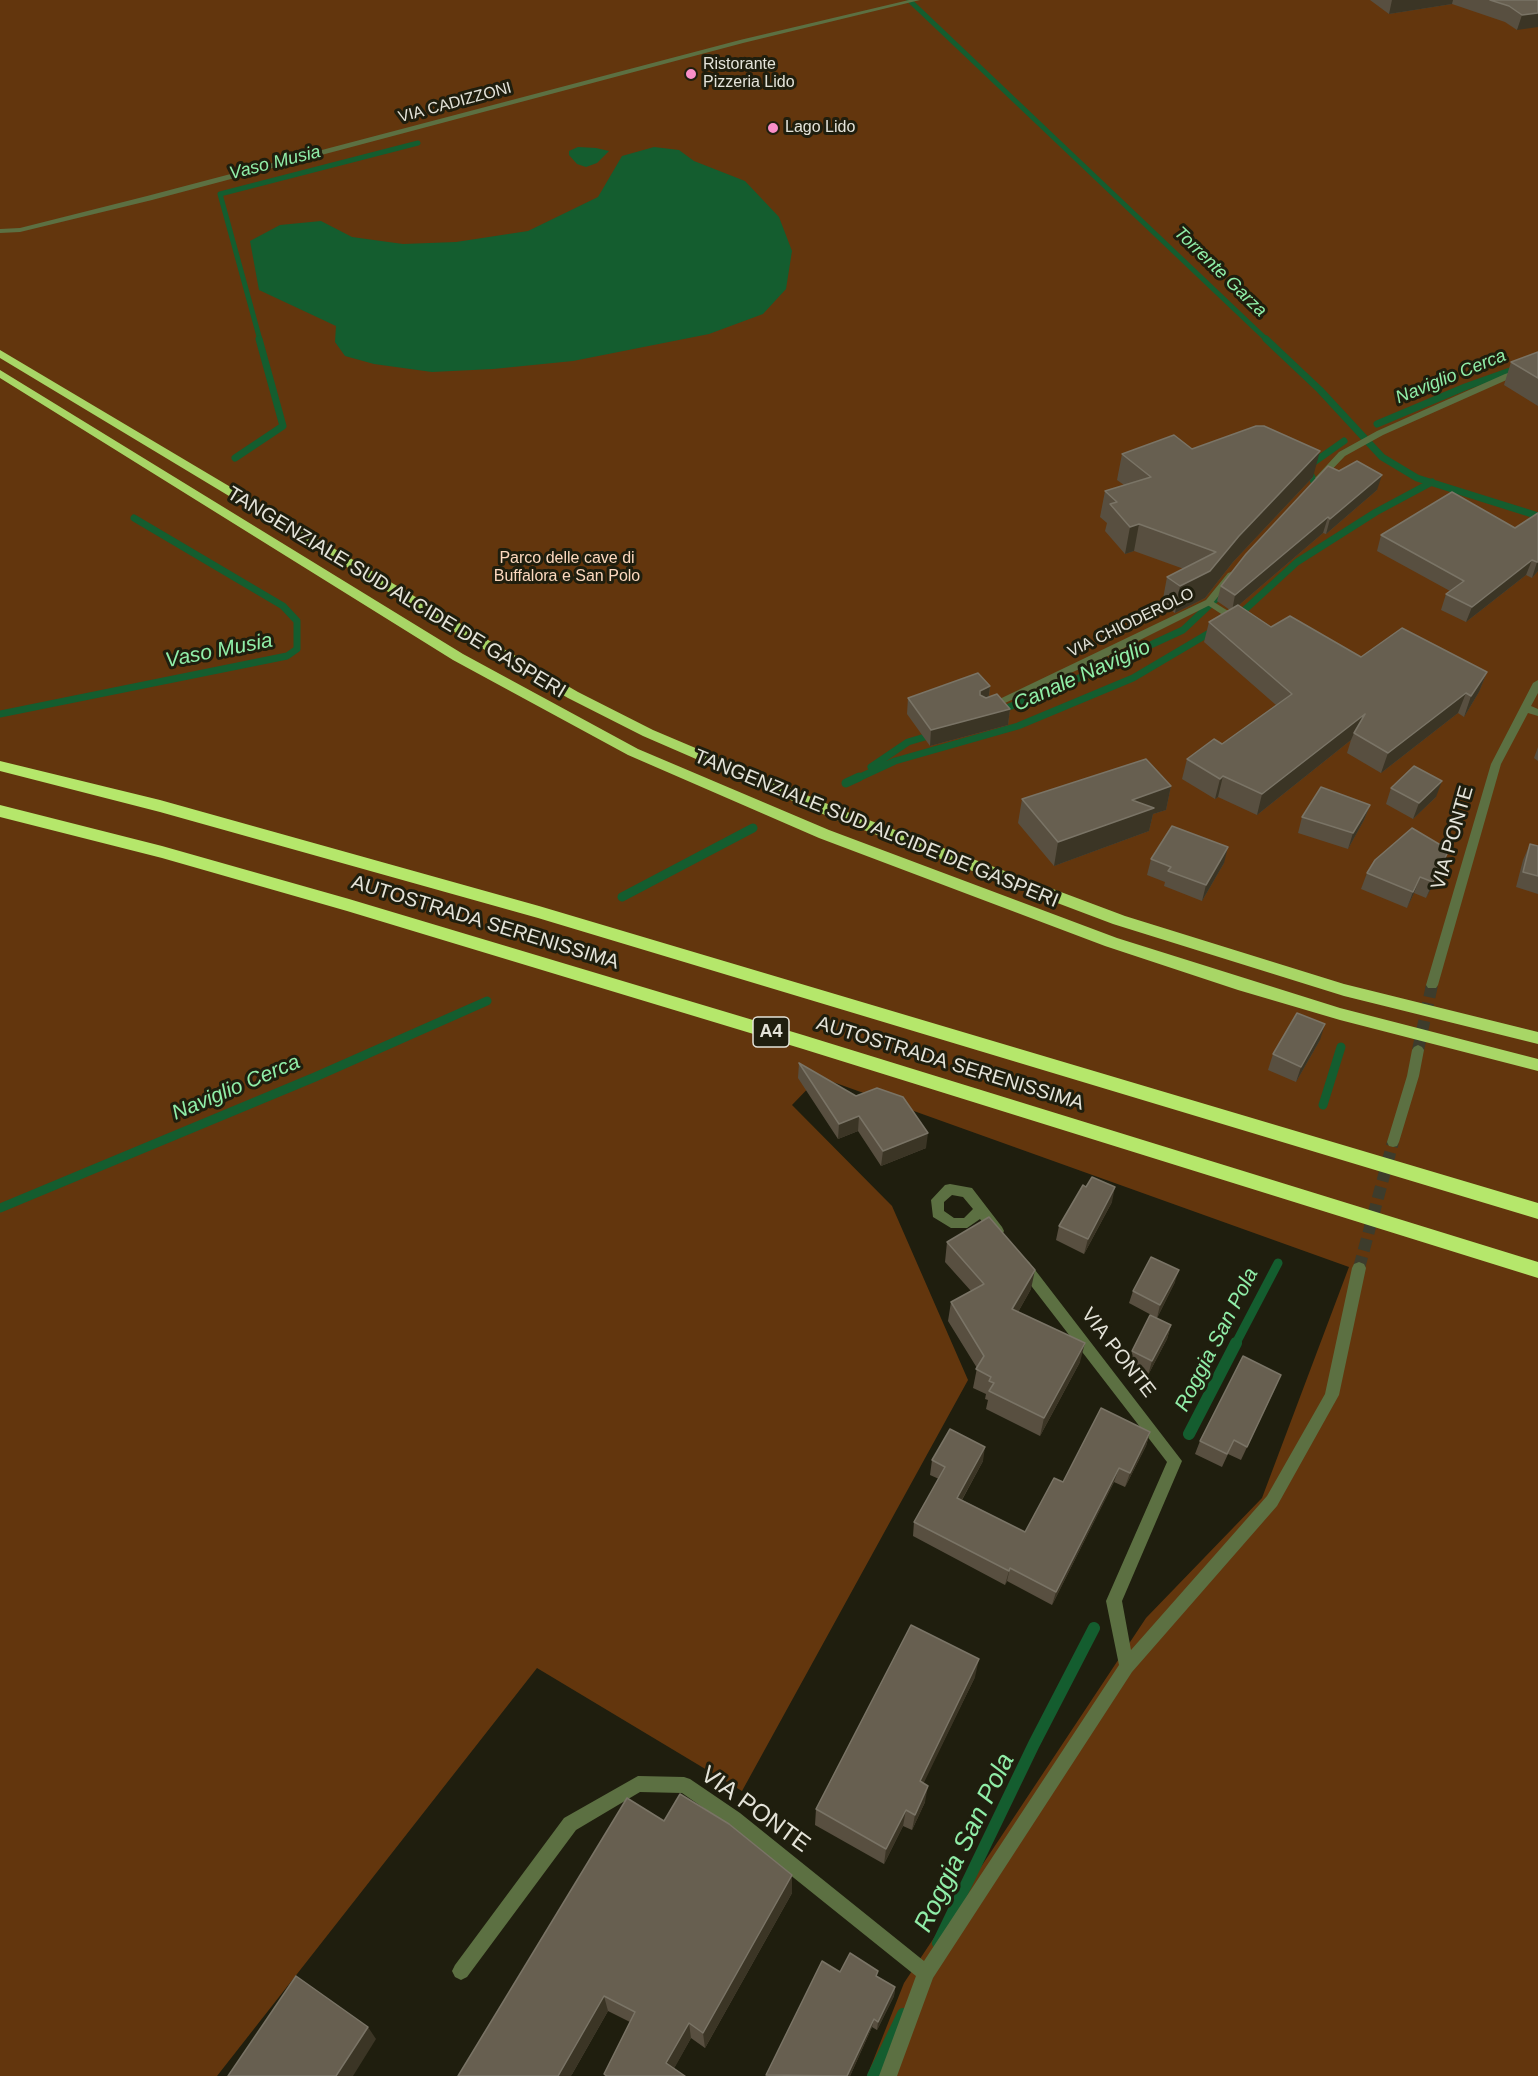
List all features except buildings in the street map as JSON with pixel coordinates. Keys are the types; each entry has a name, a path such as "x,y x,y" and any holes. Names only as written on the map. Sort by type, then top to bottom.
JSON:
{"highway":[{"name":"TANGENZIALE SUD ALCIDE DE GASPERI","path":"0,353 478,640 573,695 648,733 837,814 1119,920 1344,990 1538,1038"},
{"name":"TANGENZIALE SUD ALCIDE DE GASPERI","path":"0,373 458,657 633,752 824,834 1110,942 1330,1011 1538,1065"},
{"name":"AUTOSTRADA SERENISSIMA","path":"0,766 160,806 527,909 1538,1211"},
{"name":"AUTOSTRADA SERENISSIMA","path":"0,811 162,852 360,909 803,1042 1538,1270"}],"street":[{"name":"VIA CADIZZONI","path":"0,231 20,230 149,198 742,41 917,0"},
{"path":"1310,488 1342,454 1380,433 1508,376 1538,366"},
{"name":"VIA CHIODEROLO","path":"984,709 1104,654 1209,602 1238,566"},
{"path":"1209,602 1246,627"},
{"name":"VIA PONTE","path":"1432,984 1496,764 1538,683"},
{"path":"1526,708 1538,713"},
{"path":"1393,1142 1413,1076 1418,1050"},
{"path":"981,1210 1003,1238"},
{"name":"VIA PONTE","path":"1017,1257 1175,1461 1114,1601 1127,1667"},
{"path":"888,2076 926,1973 1127,1667 1272,1501 1332,1395 1359,1268"},
{"name":"VIA PONTE","path":"461,1971 570,1824 638,1784 684,1785 734,1819 926,1973"}],"green space":[{"name":"Parco delle cave di Buffalora e San Polo","path":"0,0 1538,0 1538,2076 867,2076 904,1983 1146,1618 1262,1498 1349,1267 819,1077 792,1105 892,1206 968,1380 742,1791 537,1668 217,2076 0,2076"}],"shaded area":[{"path":"578,147 609,151 597,163 586,167 577,164 569,155 569,151"},
{"path":"654,147 679,150 694,161 745,181 779,217 792,251 786,289 763,314 709,334 573,361 432,372 374,364 345,356 335,342 336,326 259,290 250,241 280,225 321,221 352,237 403,244 456,242 528,231 598,197 622,156"}],"waterway":[{"name":"Torrente Garza","path":"909,0 1267,340"},
{"name":"Vaso Musia","path":"260,340 220,194 418,143"},
{"name":"Vaso Musia","path":"235,458 283,426 259,339"},
{"name":"Torrente Garza","path":"1266,339 1320,390 1382,457 1417,478 1431,482"},
{"name":"Naviglio Cerca","path":"1377,424 1465,387 1538,361"},
{"name":"Naviglio Cerca","path":"1319,492 1307,467 1344,441"},
{"name":"Canale Naviglio","path":"1238,616 1297,562 1376,512 1431,482"},
{"name":"Torrente Garza","path":"1431,482 1538,516"},
{"name":"Vaso Musia","path":"0,714 287,656 297,649 297,621 283,606 134,518"},
{"name":"Naviglio Cerca","path":"999,711 1064,685 1183,630 1217,598"},
{"name":"Canale Naviglio","path":"856,779 895,761 1018,726 1133,678 1216,629"},
{"name":"Naviglio Cerca","path":"871,767 908,742 935,734"},
{"name":"Naviglio Cerca","path":"846,783 859,777"},
{"name":"Naviglio Cerca","path":"622,897 753,828"},
{"name":"Naviglio Cerca","path":"0,1208 315,1077 487,1001"},
{"name":"Roggia San Pola","path":"1323,1105 1341,1047"},
{"name":"Roggia San Pola","path":"1235,1345 1278,1263"},
{"name":"Roggia San Pola","path":"1189,1434 1236,1343"},
{"name":"Roggia San Pola","path":"938,1943 1034,1744 1094,1628"},
{"name":"Roggia San Pola","path":"873,2076 903,2014"}],"tunnel":[{"path":"1418,1050 1432,985"},
{"path":"1359,1268 1393,1142"}],"place":[{"name":"Ristorante Pizzeria Lido","path":"691,74"},
{"name":"Lago Lido","path":"773,128"}]}
